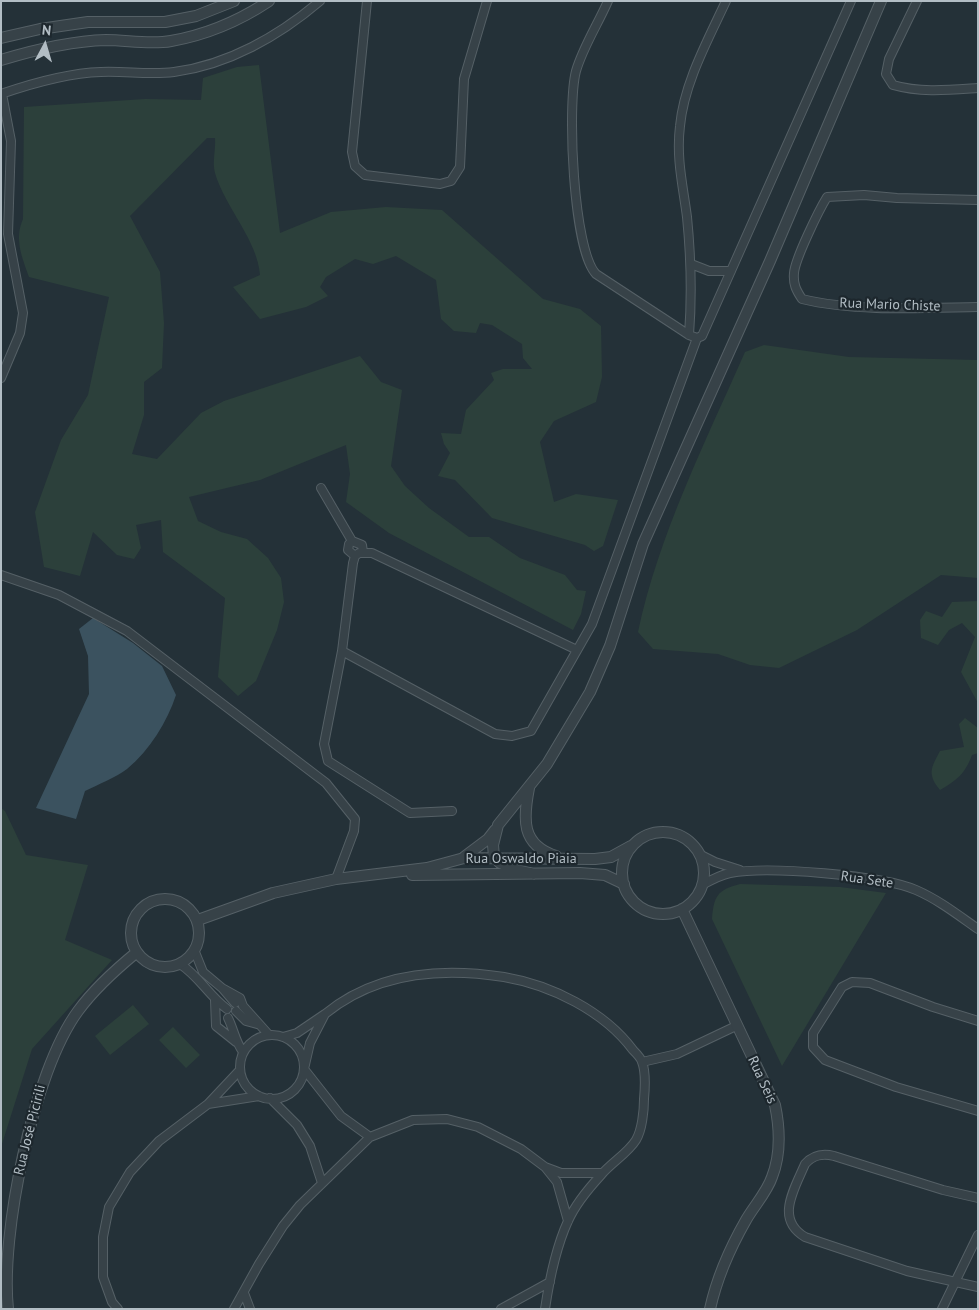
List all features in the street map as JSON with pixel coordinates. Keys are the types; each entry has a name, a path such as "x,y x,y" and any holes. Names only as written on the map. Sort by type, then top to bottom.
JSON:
{"street":[{"path":"1,38 40,29 88,22 165,22 196,16 234,1"},
{"path":"1,60 80,43 104,40 168,42 227,24 269,1"},
{"path":"1,378 20,333 23,313 4,219 11,141 2,94 75,75 100,72 174,72 212,62 266,39 295,21 320,1"},
{"path":"368,1 352,152 354,166 365,175 440,184 451,181 460,168 464,78 487,1"},
{"path":"608,1 576,71 572,101 576,188 585,254 590,268 596,274 688,335 697,338"},
{"path":"688,335 691,264 687,216 678,163 680,124 682,108 702,53 726,1"},
{"path":"342,651 495,734 512,736 531,731 592,624 697,338 702,336 851,1"},
{"path":"464,858 488,839 562,741 602,666 643,544 766,270 881,1"},
{"path":"916,1 889,59 886,74 892,85 909,90 934,91 978,88"},
{"name":"Rua Mario Chiste","path":"978,200 896,198 864,195 827,197 820,208 794,271 794,288 802,298 819,302 908,308 978,307"},
{"path":"691,264 709,272 731,270"},
{"path":"321,488 352,541 362,545 363,552"},
{"path":"352,541 349,544 348,550 355,556"},
{"path":"355,556 363,552 372,554 577,650"},
{"path":"355,556 342,651 324,744 328,761 410,813 452,811"},
{"path":"1,575 59,595 127,630 326,782 355,819 354,831 336,879"},
{"path":"529,785 524,818 529,835 545,852 570,859"},
{"path":"498,825 493,845 494,856 500,863 516,870 534,874"},
{"path":"667,832 683,837 700,854 704,869 702,885 695,899 682,909 667,914 651,912 631,898 624,884 624,861 632,846 651,834 667,832"},
{"name":"Rua Oswaldo Piaia","path":"198,920 273,893 336,879 427,868 464,858 494,856 570,859 611,857 632,846"},
{"name":"Rua Sete","path":"700,854 715,862 745,871"},
{"name":"Rua Sete","path":"702,885 728,873 745,871 845,876 901,885 929,896 978,930"},
{"name":"Rua Oswaldo Piaia","path":"380,874 605,875 624,884"},
{"path":"163,899 175,900 186,906 198,920 199,938 195,952 180,964 158,967 150,964 136,952 132,942 131,930 134,919 142,906 163,899"},
{"name":"Rua Seis","path":"682,909 775,1105 779,1142 771,1180 747,1218 728,1255 710,1309"},
{"name":"Rua José Picirili","path":"8,1309 5,1288 5,1248 32,1116 43,1078 77,1012 110,975 136,952"},
{"path":"195,952 204,972 222,988 240,998 243,1006 257,1024 269,1035"},
{"path":"180,964 194,973 215,1000 227,1009"},
{"path":"259,1096 250,1090 243,1080 240,1070 243,1052 253,1041 269,1035 284,1037 297,1033 341,1001 362,989 402,976 472,972 521,980 583,1007 608,1022 625,1039 642,1062 645,1086 644,1110 636,1140 602,1173 568,1221 544,1309"},
{"path":"978,1021 933,1007 870,983 857,982 842,987 815,1028 812,1038 816,1052 825,1060 896,1087 978,1111"},
{"path":"222,988 246,1021 257,1024"},
{"path":"215,1000 216,1026 236,1042 243,1052"},
{"path":"208,1104 259,1096 280,1097 296,1087 304,1069 310,1043 325,1014"},
{"path":"228,1018 234,1030 236,1042"},
{"path":"642,1062 677,1054 736,1026"},
{"path":"284,1037 299,1050 304,1069 340,1116 370,1137"},
{"path":"118,1309 112,1302 103,1277 103,1237 109,1207 130,1172 159,1141 208,1104 240,1070"},
{"path":"270,1098 297,1126 310,1146 322,1183"},
{"path":"234,1309 283,1226 322,1183 370,1137 413,1120 447,1119 478,1127 502,1138 545,1167 561,1173 602,1173"},
{"path":"978,1198 943,1190 834,1156 822,1154 810,1159 805,1164 789,1206 789,1222 795,1231 805,1237 878,1262 953,1283 978,1287"},
{"path":"545,1167 556,1182 568,1221"},
{"path":"942,1309 978,1235"},
{"path":"501,1309 550,1282"},
{"path":"244,1293 250,1309"}],"green space":[{"path":"259,65 280,233 331,212 386,207 442,210 543,299 580,309 601,326 602,377 596,402 554,421 540,442 554,502 576,494 618,500 603,546 594,551 585,545 492,518 455,480 438,476 450,453 444,444 441,433 461,434 466,410 494,380 491,373 503,369 532,369 523,358 522,344 492,325 480,323 476,333 454,331 441,319 436,280 396,256 373,264 355,259 326,277 320,287 328,296 306,307 260,319 233,287 260,275 254,250 215,173 215,138 207,138 130,216 160,272 164,323 162,368 144,382 144,415 132,454 157,459 201,413 224,401 360,356 381,382 402,390 391,466 405,486 429,508 469,537 489,537 520,558 565,575 577,590 586,591 581,614 573,630 389,533 346,502 350,474 346,445 260,480 189,497 198,521 221,532 247,539 268,558 281,578 284,602 277,630 256,681 238,696 218,677 225,598 163,552 161,520 136,525 141,548 134,559 117,555 93,532 80,576 44,567 35,512 61,440 88,395 109,297 29,277 19,241 20,226 23,219 24,107 145,99 201,100 203,78 237,67"},
{"path":"764,345 849,357 978,360 978,578 941,575 857,630 779,668 750,665 718,654 653,649 638,632 658,560 671,524 684,489 745,352"},
{"path":"978,601 978,703 961,672 975,637 962,623 949,630 938,645 921,638 920,620 926,611 942,617 952,602"},
{"path":"965,718 978,728 978,753 972,755 960,776 940,790 933,780 933,767 940,751 964,747 959,724"},
{"path":"1,808 5,811 26,855 88,865 65,940 112,960 32,1049 1,1147"},
{"path":"740,884 840,887 886,893 782,1066 712,919 718,895 726,889"},
{"path":"133,1005 149,1024 110,1055 95,1036"},
{"path":"173,1027 200,1055 186,1068 159,1040"}],"water":[{"path":"93,618 133,643 162,666 176,695 163,725 143,753 127,769 85,791 76,819 36,808 89,694 88,656 79,629"}]}
